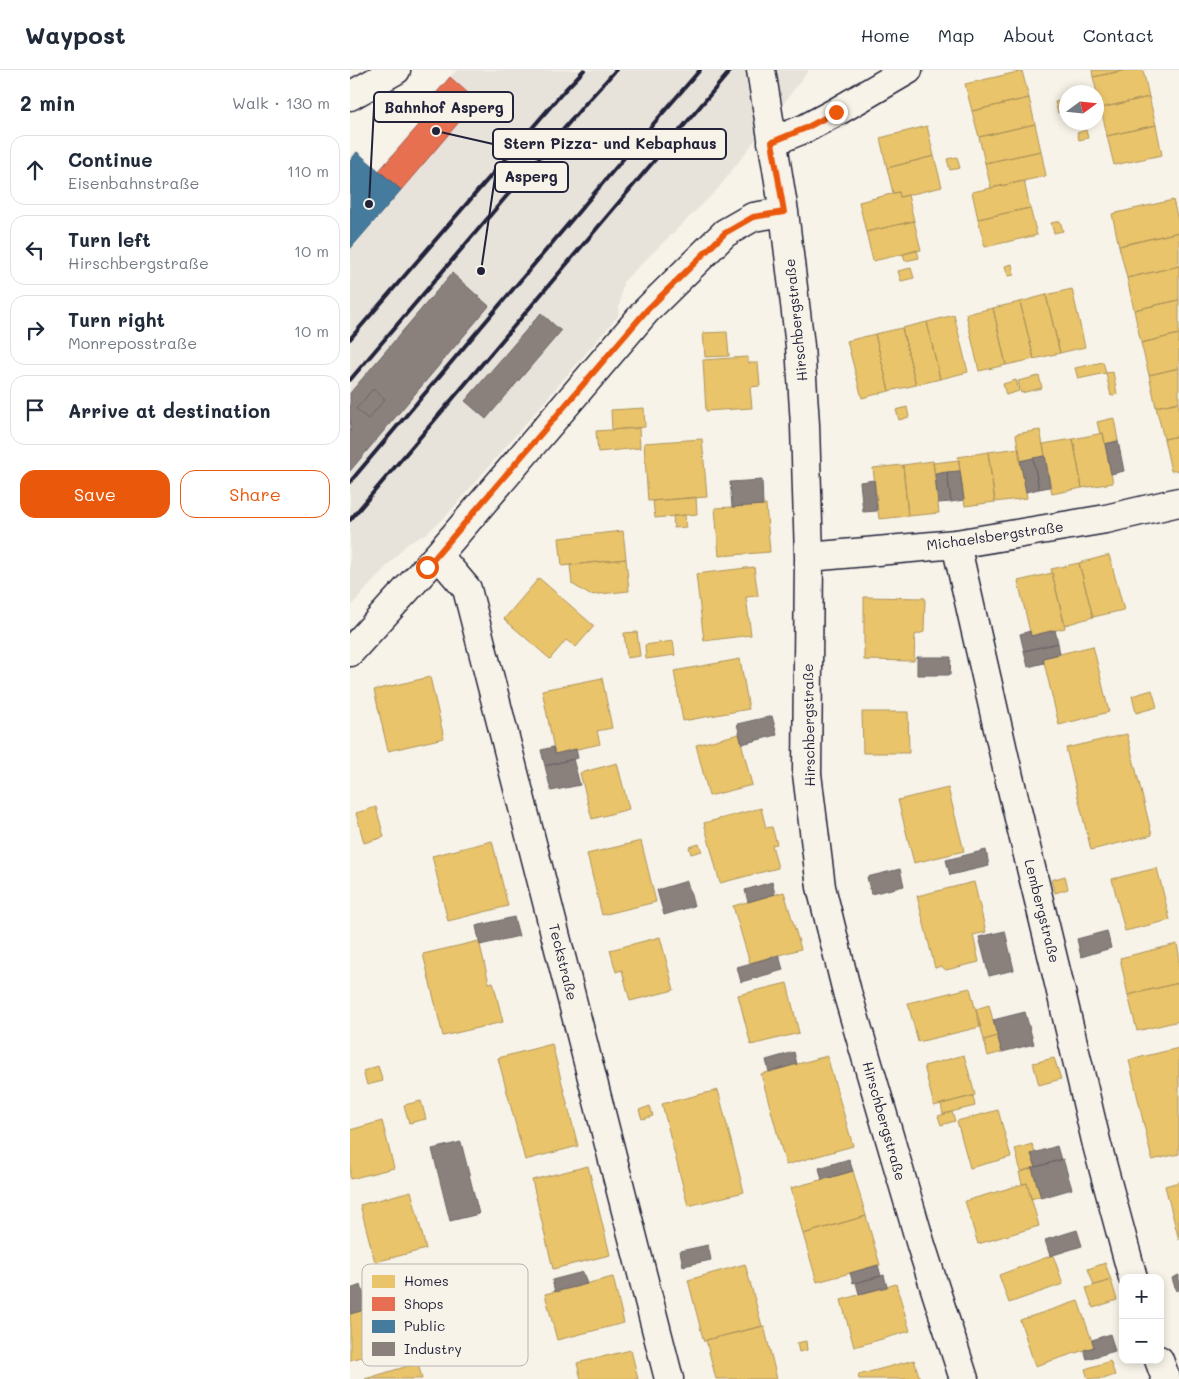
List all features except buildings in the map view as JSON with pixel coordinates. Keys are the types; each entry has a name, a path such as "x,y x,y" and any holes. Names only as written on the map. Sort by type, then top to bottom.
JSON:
{"street":[{"path":"350,96 396,70"},
{"name":"Hirschbergstraße","path":"761,70 784,212 800,346 805,425 809,557 807,774 821,887 847,992 915,1226 964,1379"},
{"path":"772,142 813,124 908,70"},
{"path":"350,652 438,555 646,311 725,233 753,217 784,212"},
{"name":"Michaelsbergstraße","path":"809,557 956,544 1106,519 1179,502"},
{"name":"Lembergstraße","path":"956,544 1009,777 1097,1145 1132,1274"},
{"name":"Teckstraße","path":"438,555 467,589 669,1379"},
{"path":"1161,1364 1166,1379"}],"shaded area":[{"path":"457,70 809,70 717,190 623,282 618,316 447,515 427,533 406,545 350,607 350,158 356,150 379,169 430,110 424,103"}],"railway":[{"path":"350,339 584,70"},
{"path":"350,380 616,70"},
{"path":"350,482 700,70"},
{"path":"350,520 731,70"}],"place":[{"name":"Stern Pizza- und Kebaphaus","path":"436,131"},
{"name":"Bahnhof Asperg","path":"369,204"},
{"name":"Asperg","path":"481,271"}],"route":[{"path":"427,567 646,311 725,233 753,217 784,212 772,142 806,128 836,112"}]}
